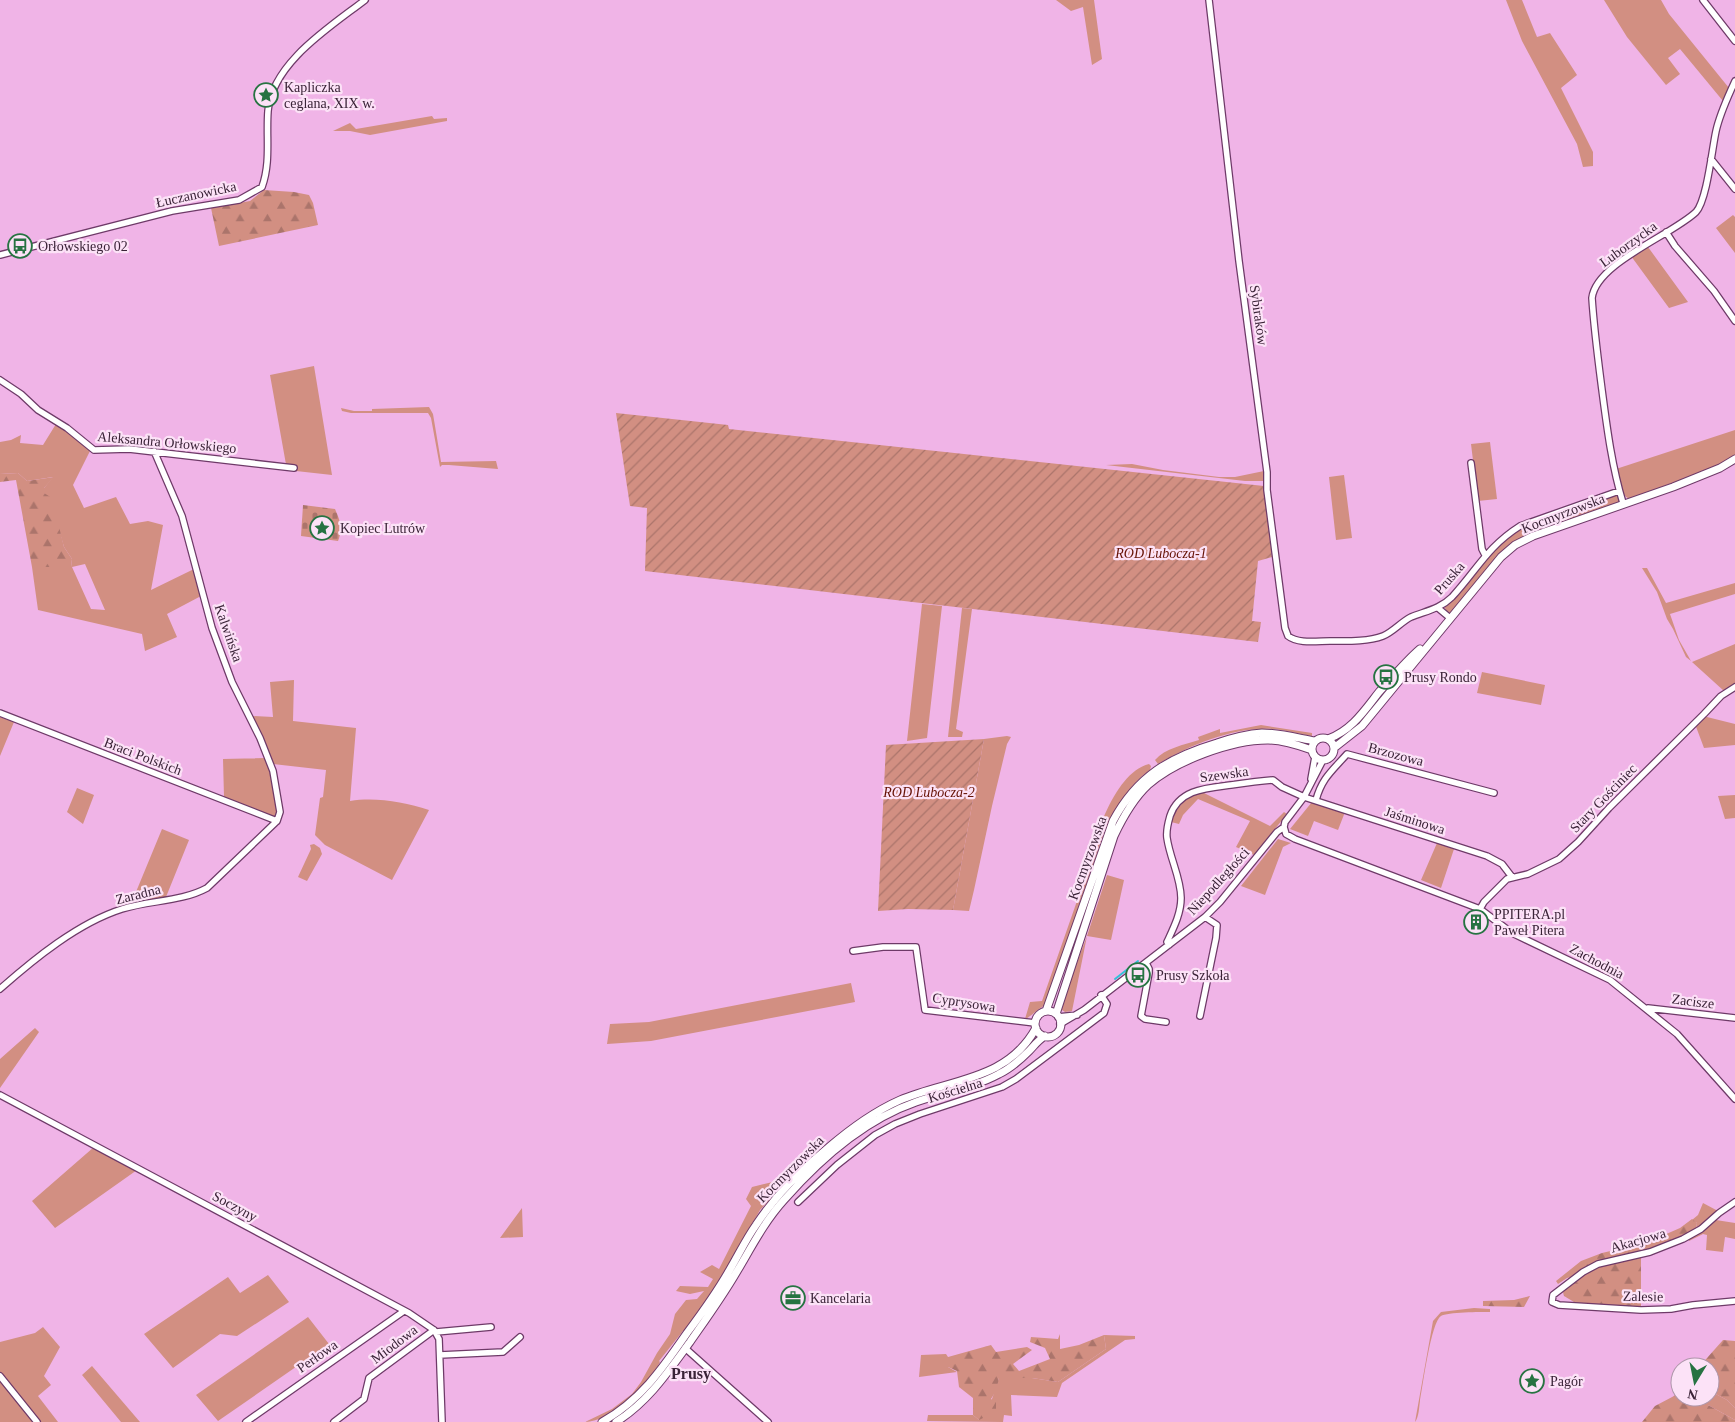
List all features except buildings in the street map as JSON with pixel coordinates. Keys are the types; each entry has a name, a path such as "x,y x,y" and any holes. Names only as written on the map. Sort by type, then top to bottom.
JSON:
{"main road":[{"name":"Kocmyrzowska","path":"1334,748 1362,726 1501,557 1515,545 1533,536 1673,487 1720,468 1735,459"},
{"name":"Kocmyrzowska","path":"1328,739 1346,730 1360,717 1395,675 1416,653 1434,638"},
{"name":"Kocmyrzowska","path":"1046,1011 1113,821 1125,800 1139,784 1156,770 1180,756 1243,736 1275,734 1315,741"},
{"path":"1322,738 1328,739 1334,748 1331,757 1323,760 1314,753 1315,741 1322,738"},
{"name":"Kocmyrzowska","path":"1057,1015 1114,836 1128,809 1147,786 1160,775 1185,761 1243,743 1280,741 1314,753"},
{"path":"1046,1011 1057,1015 1060,1024 1059,1030 1055,1034 1045,1036 1040,1033 1035,1026 1038,1015 1046,1011"},
{"name":"Kocmyrzowska","path":"602,1422 632,1402 653,1380 713,1297 766,1211 785,1188 820,1154 857,1124 884,1108 918,1094 980,1075 1002,1064 1026,1044 1035,1026"},
{"name":"Kocmyrzowska","path":"616,1422 650,1394 725,1292 769,1218 791,1192 818,1166 852,1137 876,1120 917,1101 972,1085 1001,1074 1021,1059 1045,1036"}],"street":[{"name":"Łuczanowicka","path":"0,255 172,211 239,200 262,188 268,164 268,110 273,92 281,77 301,52 365,0"},
{"name":"Sybiraków","path":"1209,0 1239,261 1286,633"},
{"path":"1703,0 1735,41"},
{"name":"Luborzycka","path":"1623,503 1607,428 1595,341 1593,293 1610,270 1688,219 1700,206 1716,130 1733,93 1735,81"},
{"path":"1711,159 1735,189"},
{"path":"1666,232 1735,321"},
{"name":"Aleksandra Orłowskiego","path":"0,380 21,394 38,410 67,428 94,450 129,449 154,451 294,468"},
{"name":"Kalwińska","path":"154,451 182,516 214,634 232,682 260,738 273,771 280,812 277,821"},
{"path":"1471,463 1482,549 1485,555"},
{"name":"Pruska","path":"1286,633 1291,638 1297,640 1343,641 1384,636 1408,618 1438,608 1452,597 1485,555 1498,542 1520,526 1619,491"},
{"path":"1438,608 1450,618"},
{"name":"Stary Gościniec","path":"1480,909 1484,902 1507,879 1528,874 1559,859 1721,696 1735,687"},
{"name":"Braci Polskich","path":"0,713 277,821"},
{"name":"Niepodległości","path":"1310,783 1314,753"},
{"name":"Brzozowa","path":"1316,800 1318,790 1323,781 1347,754 1494,793"},
{"name":"Niepodległości","path":"1060,1024 1077,1014 1170,945 1205,917 1220,902 1277,832 1284,827 1285,822 1304,797 1323,760"},
{"name":"Szewska","path":"1170,945 1168,942 1178,916 1181,899 1167,834 1171,813 1177,802 1193,791 1211,787 1273,780 1282,787 1304,797"},
{"name":"Jaśminowa","path":"1304,797 1488,856 1502,864 1512,877"},
{"name":"Zaradna","path":"0,989 57,944 92,922 119,910 142,903 194,895 207,888 277,821"},
{"name":"Zachodnia","path":"1284,827 1286,834 1295,839 1480,909 1512,933 1610,980 1648,1008 1677,1034 1714,1078 1735,1099"},
{"path":"1200,1016 1217,925 1205,917"},
{"name":"Cyprysowa","path":"853,951 883,947 916,947 925,1010 1035,1026"},
{"path":"1146,963 1149,973 1141,1016 1145,1019 1166,1022"},
{"name":"Kościelna","path":"798,1202 857,1148 887,1128 920,1114 994,1091 1016,1079 1104,1012 1107,1004 1101,995"},
{"name":"Zacisze","path":"1648,1008 1735,1018"},
{"path":"1057,1015 1077,1014"},
{"name":"Soczyny","path":"0,1095 404,1311 435,1331"},
{"name":"Akacjowa","path":"1552,1302 1553,1295 1583,1272 1598,1264 1650,1252 1683,1239 1701,1229 1719,1212 1735,1202"},
{"name":"Zalesie","path":"1552,1302 1559,1305 1641,1310 1671,1309 1735,1301"},
{"name":"Perłowa","path":"246,1422 404,1311"},
{"path":"442,1422 439,1339 435,1331 491,1327"},
{"name":"Miodowa","path":"334,1422 364,1399 370,1378 435,1331"},
{"path":"440,1355 502,1352 520,1337"},
{"path":"685,1348 768,1422"},
{"path":"0,1376 37,1422"}],"green space":[{"path":"1056,0 1094,0 1102,59 1092,65 1083,7 1071,11"},
{"path":"1506,0 1522,0 1537,37 1550,33 1577,75 1561,88 1593,152 1593,166 1583,167 1577,144 1522,41"},
{"path":"1604,0 1661,0 1669,14 1729,88 1723,101 1680,49 1668,58 1680,74 1666,85 1627,37"},
{"path":"432,116 434,119 447,118 447,121 370,135 350,131 333,131 350,123 356,129"},
{"path":"264,190 309,195 313,203 318,225 219,246 211,208 250,201"},
{"path":"1733,215 1735,217 1735,253 1716,228"},
{"path":"1648,247 1688,302 1669,308 1631,256"},
{"path":"314,366 332,475 287,470 270,375"},
{"path":"429,407 433,414 441,462 496,461 498,469 449,465 442,465 440,467 431,418 428,413 351,413 342,411 341,408 354,411 372,411 372,409"},
{"name":"ROD Lubocza-1","path":"616,413 728,425 729,429 1264,486 1272,557 1258,561 1252,621 1261,622 1258,642 645,571 647,508 630,506"},
{"path":"56,424 90,451 73,485 84,508 116,497 130,524 148,521 163,525 151,590 194,569 201,596 167,614 177,637 145,651 142,634 38,610 32,567 71,567 72,559 64,547 58,526 44,493 44,488 53,477 27,481 18,473 0,474 0,442 11,440 21,435 20,443 43,445","holes":["85,564 105,610 91,609 72,567"]},
{"path":"1735,430 1735,455 1715,467 1629,499 1621,490 1616,469"},
{"path":"1490,442 1497,499 1478,501 1471,444"},
{"path":"1132,464 1219,477 1235,477 1264,471 1265,481 1245,481 1106,465"},
{"path":"18,473 27,481 54,477 44,488 44,493 52,498 64,547 72,559 71,567 32,567 16,480 0,482 0,474"},
{"path":"1344,475 1352,538 1336,540 1329,477"},
{"path":"1616,494 1620,500 1618,503 1512,543 1499,554 1453,610 1450,613 1446,610 1444,606 1476,568 1509,535 1528,524"},
{"path":"303,505 335,509 340,525 338,541 301,536"},
{"path":"1642,568 1647,568 1666,603 1735,583 1735,594 1670,614 1679,640 1691,661 1686,657 1667,619 1657,592"},
{"path":"922,604 942,606 927,738 907,741"},
{"path":"962,608 972,609 956,729 963,732 962,737 948,737"},
{"path":"1735,644 1735,685 1724,691 1692,662"},
{"path":"1482,672 1545,685 1541,705 1477,693"},
{"path":"294,680 293,721 356,728 350,801 390,801 429,810 392,880 325,845 315,835 320,798 323,797 326,770 273,764 252,716 273,717 270,682"},
{"path":"1703,716 1735,724 1735,745 1704,748 1695,724"},
{"path":"0,717 14,722 0,756"},
{"path":"1261,725 1312,733 1312,736 1273,729 1243,731 1214,738 1158,764 1155,760 1169,750 1199,740 1198,737 1220,729 1220,733"},
{"path":"1011,737 1007,744 992,806 969,911 953,910 984,739"},
{"name":"ROD Lubocza-2","path":"984,739 953,910 908,909 878,911 886,745"},
{"path":"266,758 271,771 279,813 275,817 224,797 223,759"},
{"path":"1149,764 1151,766 1150,770 1130,789 1106,827 1045,1005 1025,1019 1030,1002 1042,1001 1084,881 1082,880 1091,850 1105,813 1124,781 1136,770"},
{"path":"77,788 94,795 83,824 67,812"},
{"path":"1202,792 1270,826 1284,812 1287,814 1254,855 1236,847 1250,821 1198,799 1183,815 1179,824 1171,822 1186,799"},
{"path":"1735,795 1735,818 1725,819 1718,796"},
{"path":"1312,802 1345,812 1338,830 1314,821 1308,836 1290,829"},
{"path":"162,829 189,840 166,897 131,904"},
{"path":"1278,839 1291,843 1283,847 1265,895 1241,886"},
{"path":"1437,843 1454,849 1441,888 1421,880"},
{"path":"314,844 320,848 322,854 307,881 298,877 311,849 310,845"},
{"path":"1107,875 1124,880 1111,940 1087,936"},
{"path":"1087,936 1072,1011 1065,1012 1062,1010 1063,1000"},
{"path":"851,983 855,1002 651,1041 607,1044 610,1024 649,1022"},
{"path":"35,1028 39,1032 0,1088 0,1059"},
{"path":"94,1147 137,1170 55,1228 32,1201"},
{"path":"777,1181 783,1186 760,1210 726,1272 684,1331 659,1361 655,1371 628,1401 606,1416 585,1422 612,1409 632,1394 670,1334 675,1314 686,1300 697,1299 704,1291 690,1294 676,1291 680,1286 708,1287 713,1279 700,1272 712,1265 719,1269 751,1206 746,1199 752,1187"},
{"path":"1703,1203 1718,1211 1696,1229 1697,1223 1692,1220 1698,1215"},
{"path":"522,1208 523,1237 500,1238"},
{"path":"1692,1219 1697,1223 1696,1229 1682,1237 1651,1250 1597,1262 1558,1284 1556,1281 1581,1261 1602,1253 1648,1242 1680,1228"},
{"path":"1716,1220 1735,1223 1735,1239 1725,1237 1723,1252 1706,1250 1707,1235 1703,1234 1689,1241 1689,1238"},
{"path":"1641,1256 1641,1308 1579,1305 1564,1296 1563,1292 1575,1281 1601,1265"},
{"path":"268,1275 289,1302 237,1336 220,1334 173,1368 144,1334 228,1277 240,1293"},
{"path":"1530,1296 1524,1307 1483,1306 1483,1301 1514,1300"},
{"path":"1474,1308 1490,1309 1490,1312 1464,1312 1444,1315 1437,1321 1425,1369 1418,1415 1415,1422 1433,1321 1441,1312"},
{"path":"308,1317 329,1344 218,1421 196,1395"},
{"path":"43,1327 60,1347 44,1376 51,1385 38,1396 58,1422 39,1422 0,1374 0,1342 35,1333"},
{"path":"1060,1334 1060,1349 1079,1345 1104,1335 1106,1349 1058,1382 1032,1378 999,1378 996,1391 991,1399 996,1402 996,1415 989,1415 988,1411 979,1411 983,1418 979,1420 973,1415 973,1398 959,1387 957,1371 948,1367 948,1357 991,1345 996,1352 1027,1347 1032,1350 1013,1364 1019,1371 1050,1359 1045,1348 1030,1342 1031,1337 1058,1339"},
{"path":"1104,1335 1135,1336 1135,1339 1125,1340 1062,1383 1057,1397 1011,1395 1012,1416 1004,1415 1003,1422 927,1421 928,1415 973,1415 979,1420 979,1411 988,1411 999,1378 1032,1378 1058,1382 1106,1349"},
{"path":"1723,1340 1735,1341 1735,1408 1720,1396 1720,1357 1708,1357"},
{"path":"946,1354 948,1357 948,1367 957,1372 919,1377 921,1355"},
{"path":"92,1366 140,1422 121,1422 82,1375"},
{"path":"0,1379 35,1422 0,1422"},
{"path":"1720,1396 1735,1408 1735,1420 1712,1407 1720,1407"},
{"path":"1670,1398 1670,1407 1712,1407 1735,1420 1735,1422 1642,1422 1655,1406"}],"waterway":[{"path":"1115,979 1138,961"}],"place":[{"name":"Kapliczka ceglana, XIX w.","path":"266,95"},
{"name":"Orłowskiego 02","path":"20,246"},
{"name":"Kopiec Lutrów","path":"322,528"},
{"name":"Prusy Rondo","path":"1386,677"},
{"name":"PPITERA.pl Paweł Pitera","path":"1476,922"},
{"name":"Prusy Szkoła","path":"1138,975"},
{"name":"Kancelaria","path":"793,1298"},
{"name":"Pagór","path":"1532,1381"}],"district":[{"name":"Prusy","path":"691,1373"}]}
